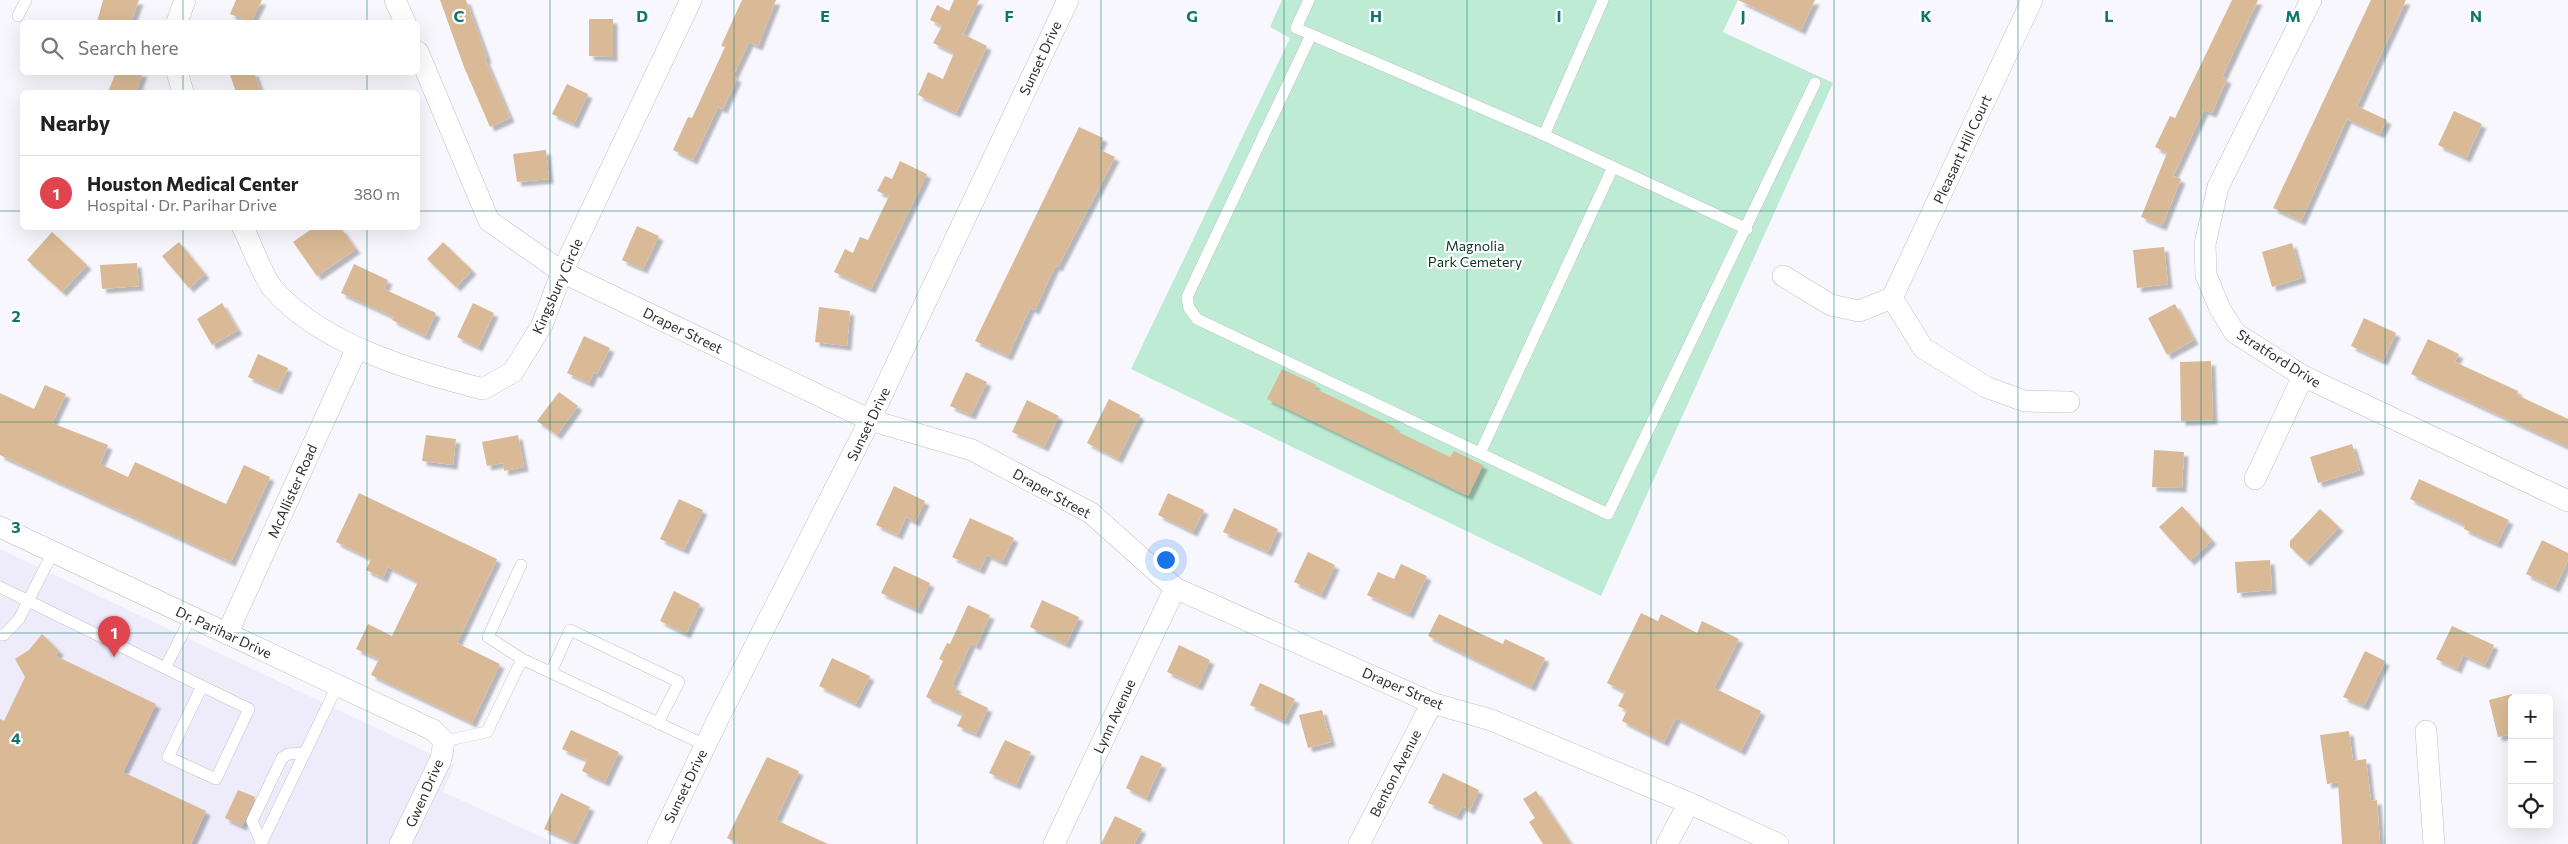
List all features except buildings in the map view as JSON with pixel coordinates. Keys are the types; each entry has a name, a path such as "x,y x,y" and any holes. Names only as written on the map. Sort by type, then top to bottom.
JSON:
{"street":[{"path":"178,20 186,0"},
{"path":"395,0 404,20"},
{"name":"Kingsbury Circle","path":"244,230 272,288 309,320 357,348 429,375 483,389 513,372 542,324 562,272 691,0"},
{"name":"Sunset Drive","path":"658,844 705,745 870,420 1068,0"},
{"name":"Pleasant Hill Court","path":"1892,298 2032,0"},
{"name":"Stratford Drive","path":"2311,0 2218,187 2205,244 2206,275 2220,309 2235,333 2303,376 2568,501"},
{"name":"Draper Street","path":"420,57 489,221 562,272 870,420 972,450 1091,513 1175,588 1432,703 1491,720 1689,803 1778,844"},
{"path":"178,75 182,90"},
{"path":"1783,276 1831,306 1859,311 1892,298 1923,348 1986,387 2024,401 2069,402"},
{"name":"McAllister Road","path":"227,634 357,348"},
{"path":"2255,479 2303,376"},
{"name":"Dr. Parihar Drive","path":"0,527 338,684 433,730 444,741"},
{"name":"Lynn Avenue","path":"1054,844 1175,588"},
{"name":"Benton Avenue","path":"1359,844 1432,703"},
{"path":"2426,731 2434,844"},
{"name":"Gwen Drive","path":"400,844 441,759 444,741"},
{"path":"1667,844 1689,803"}],"lane":[{"path":"18,16 26,0"},
{"path":"1309,0 1296,28 1544,135 1747,229"},
{"path":"1544,135 1603,0"},
{"path":"1311,35 1187,297 1189,308 1197,319 1608,514 1816,83"},
{"path":"1480,453 1613,167"},
{"path":"0,635 4,635 19,618 53,552"},
{"path":"521,565 488,637 522,659 705,745"},
{"path":"0,587 249,709 216,779 168,757 202,686"},
{"path":"165,668 191,617"},
{"path":"551,672 570,630 679,682 658,723"},
{"path":"444,741 486,732 522,659"},
{"path":"261,843 338,684"},
{"path":"261,843 252,820 282,758 288,754 305,753"}],"shaded area":[{"path":"0,549 454,765 443,792 557,844 0,844"}],"green space":[{"name":"Magnolia Park Cemetery","path":"1282,0 1738,0 1723,32 1833,83 1601,596 1131,369 1290,38 1270,27"}],"place":[{"name":"Houston Medical Center","path":"114,657"}]}
